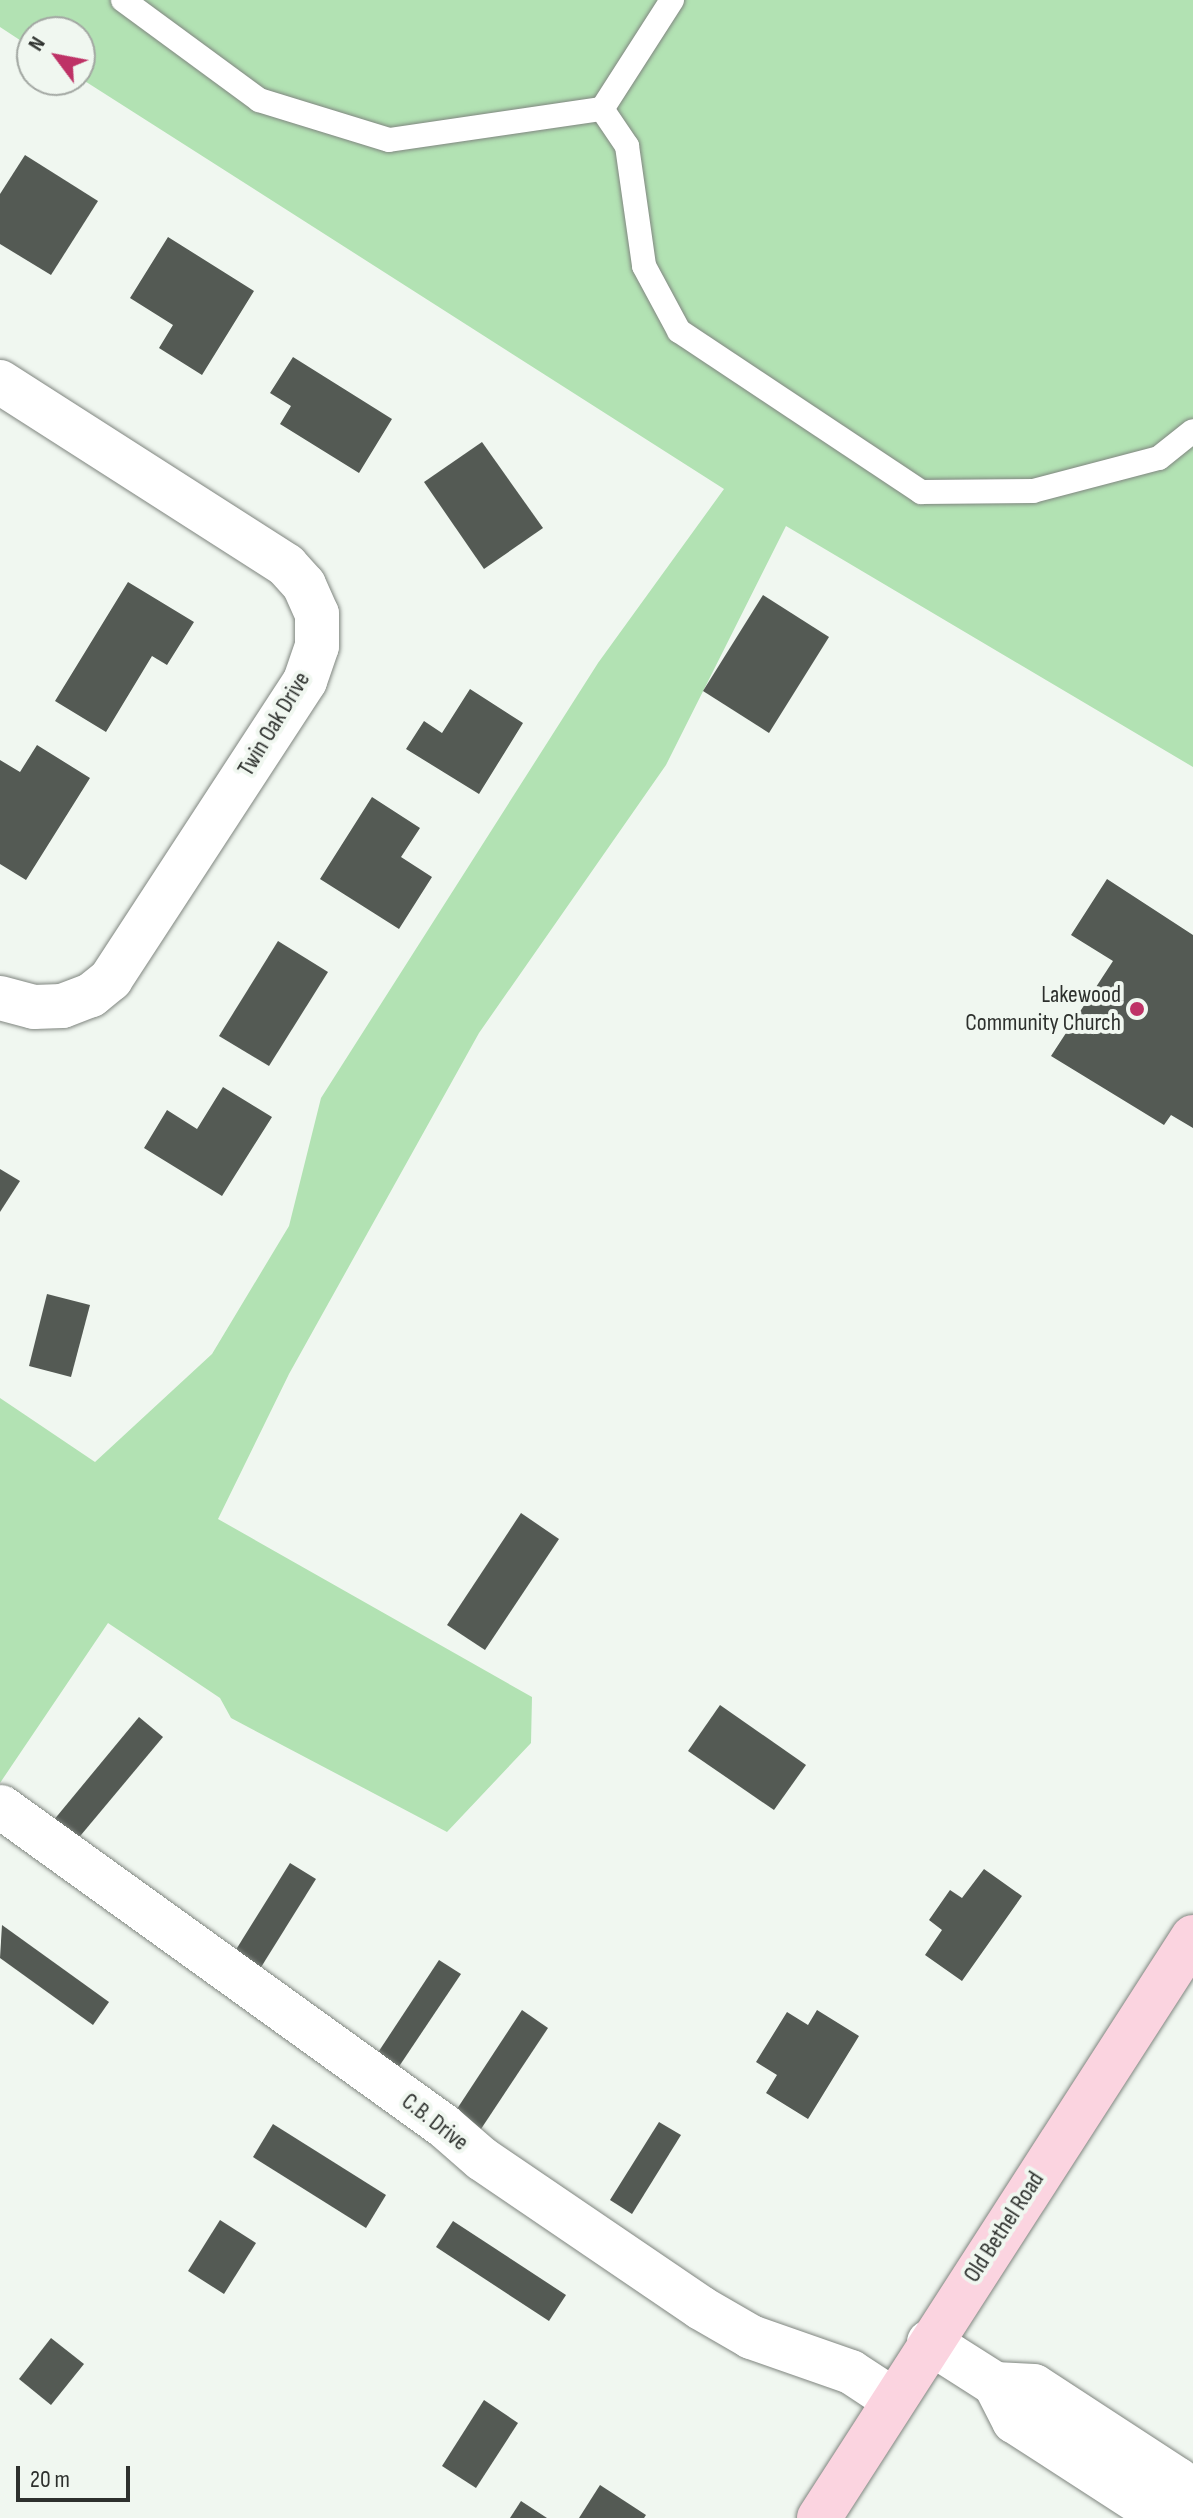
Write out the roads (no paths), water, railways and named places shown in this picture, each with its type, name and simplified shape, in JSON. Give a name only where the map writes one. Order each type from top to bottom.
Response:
[{"type":"street","name":"Twin Oak Drive","points":[[0,382],[286,565],[312,597],[317,630],[305,681],[111,979],[91,995],[62,1006],[34,1007],[0,998]]},
{"type":"street","name":"C.B. Drive","points":[[1,1807],[444,2126],[482,2159],[701,2308],[751,2337],[851,2372],[892,2399]]},
{"type":"street","name":"Old Bethel Road","points":[[819,2518],[892,2399],[1193,1937]]},
{"type":"street","points":[[929,2342],[995,2384],[1034,2386],[1178,2480],[1193,2504]]},
{"type":"street","points":[[995,2384],[1014,2421],[1156,2513],[1193,2516]]},
{"type":"lane","points":[[123,0],[259,100],[389,140],[602,109],[672,0]]},
{"type":"lane","points":[[602,109],[627,146],[644,266],[679,331],[921,492],[1033,491],[1159,458],[1193,431]]},
{"type":"place","name":"Lakewood Community Church","points":[[1137,1009]]}]
